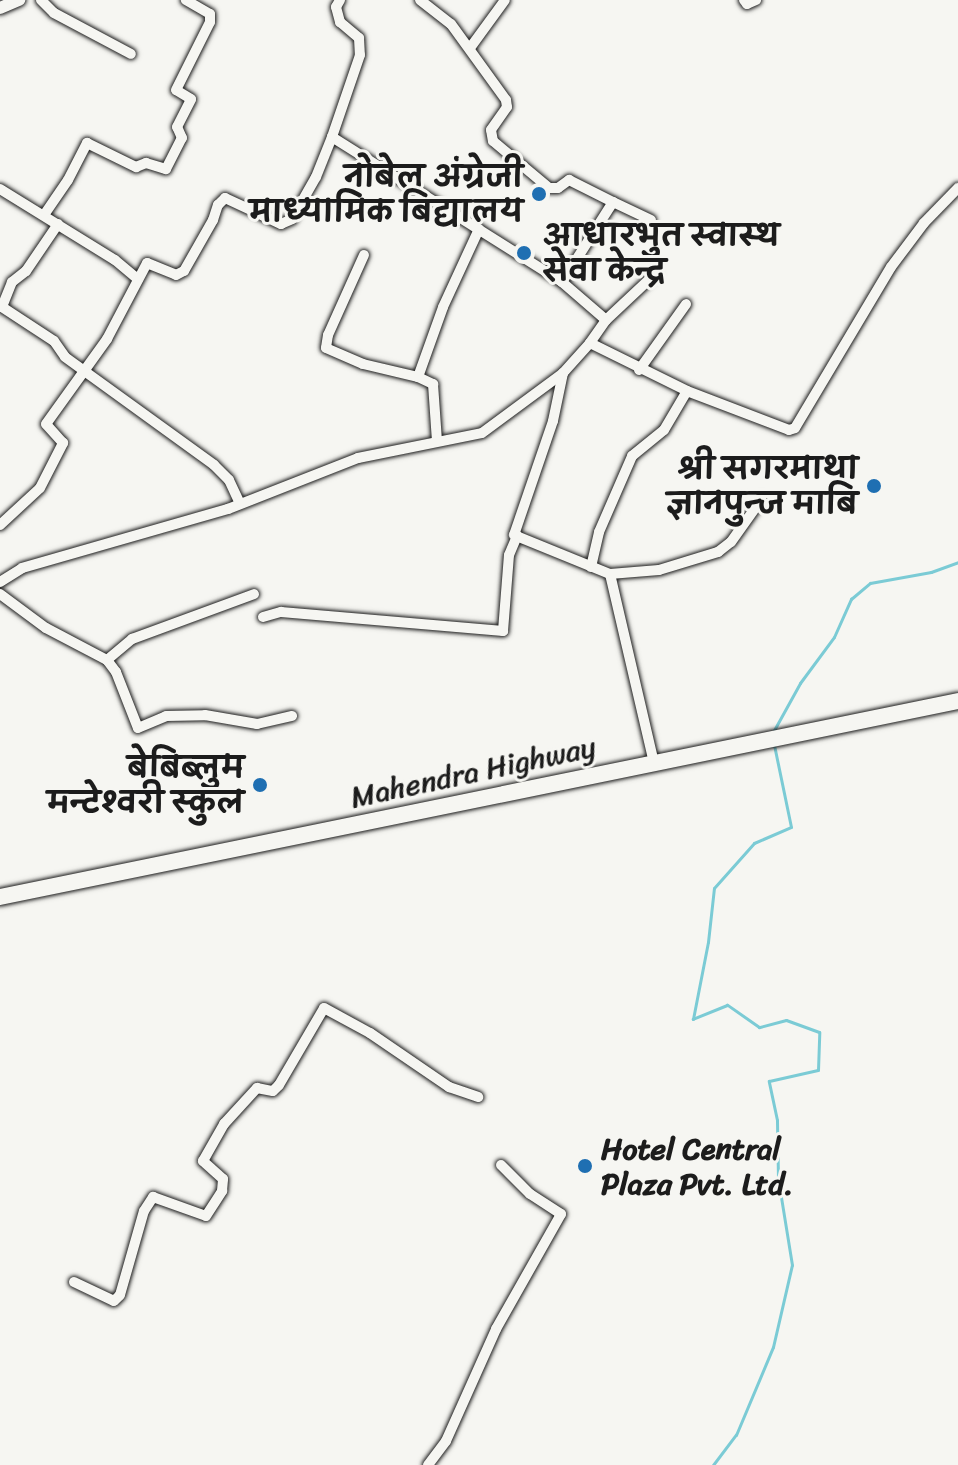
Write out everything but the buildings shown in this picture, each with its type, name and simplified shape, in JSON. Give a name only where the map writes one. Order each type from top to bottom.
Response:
[{"type":"highway","name":"Mahendra Highway","points":[[0,897],[958,701]]},
{"type":"street","points":[[0,8],[19,0]]},
{"type":"street","points":[[41,0],[54,13],[131,54]]},
{"type":"street","points":[[44,215],[68,180],[87,143],[136,167],[146,163],[166,169],[182,138],[177,127],[191,99],[176,90],[210,22],[210,14],[186,0]]},
{"type":"street","points":[[0,525],[40,488],[63,443],[46,424],[107,339],[147,263],[176,275],[184,271],[213,220],[218,205],[225,198],[281,224],[292,219],[316,177],[360,55],[359,38],[340,22],[336,7],[340,0]]},
{"type":"street","points":[[420,0],[451,24],[506,100],[507,107],[491,130],[493,141],[549,188],[558,188],[569,180],[651,220]]},
{"type":"street","points":[[470,48],[505,0]]},
{"type":"street","points":[[744,0],[747,4],[756,0]]},
{"type":"street","points":[[332,137],[562,282],[606,320]]},
{"type":"street","points":[[590,343],[639,370],[687,391],[793,431],[891,267],[924,223],[958,188]]},
{"type":"street","points":[[0,189],[115,260],[138,279]]},
{"type":"street","points":[[562,282],[613,202]]},
{"type":"street","points":[[58,224],[26,271],[12,282],[2,307],[54,341],[65,357],[214,465],[229,480],[240,504]]},
{"type":"street","points":[[418,377],[443,307],[479,229]]},
{"type":"street","points":[[364,255],[328,335],[326,348],[363,364],[418,377],[436,388],[437,441]]},
{"type":"street","points":[[0,582],[22,568],[240,504],[358,458],[482,433],[563,373],[606,320],[655,274]]},
{"type":"street","points":[[639,370],[686,304]]},
{"type":"street","points":[[563,373],[553,421],[514,535],[610,574],[659,570],[718,552],[731,542],[761,500]]},
{"type":"street","points":[[591,567],[599,532],[632,456],[664,430],[687,391]]},
{"type":"street","points":[[263,617],[281,612],[503,631],[509,555],[517,536]]},
{"type":"street","points":[[610,574],[654,763]]},
{"type":"street","points":[[0,594],[46,628],[107,660],[116,672],[138,728],[166,716],[205,715],[257,724],[292,716]]},
{"type":"street","points":[[107,660],[132,639],[254,594]]},
{"type":"street","points":[[74,1282],[114,1301],[120,1295],[144,1211],[153,1197],[206,1216],[222,1191],[223,1179],[203,1161],[224,1124],[257,1088],[273,1091],[279,1085],[324,1008],[370,1033],[449,1087],[478,1097]]},
{"type":"street","points":[[428,1465],[446,1441],[496,1329],[561,1214],[530,1194],[501,1165]]},
{"type":"waterway","points":[[773,732],[800,683],[834,637],[851,599],[870,583],[931,572],[958,562]]},
{"type":"waterway","points":[[713,1465],[736,1435],[773,1347],[792,1265],[778,1179],[777,1120],[769,1081],[818,1070],[819,1032],[786,1020],[759,1027],[727,1005],[693,1019],[708,942],[714,888],[754,843],[791,827],[774,745]]},
{"type":"place","name":"नोबेल अंग्रेजी माध्यामिक बिद्यालय","points":[[539,194]]},
{"type":"place","name":"आधारभुत स्वास्थ सेवा केन्द्र","points":[[524,253]]},
{"type":"place","name":"श्री सगरमाथा ज्ञानपुन्ज माबि","points":[[874,486]]},
{"type":"place","name":"बेबिब्लुम मन्टेश्वरी स्कुल","points":[[260,785]]},
{"type":"place","name":"Hotel Central Plaza Pvt. Ltd.","points":[[585,1166]]}]
